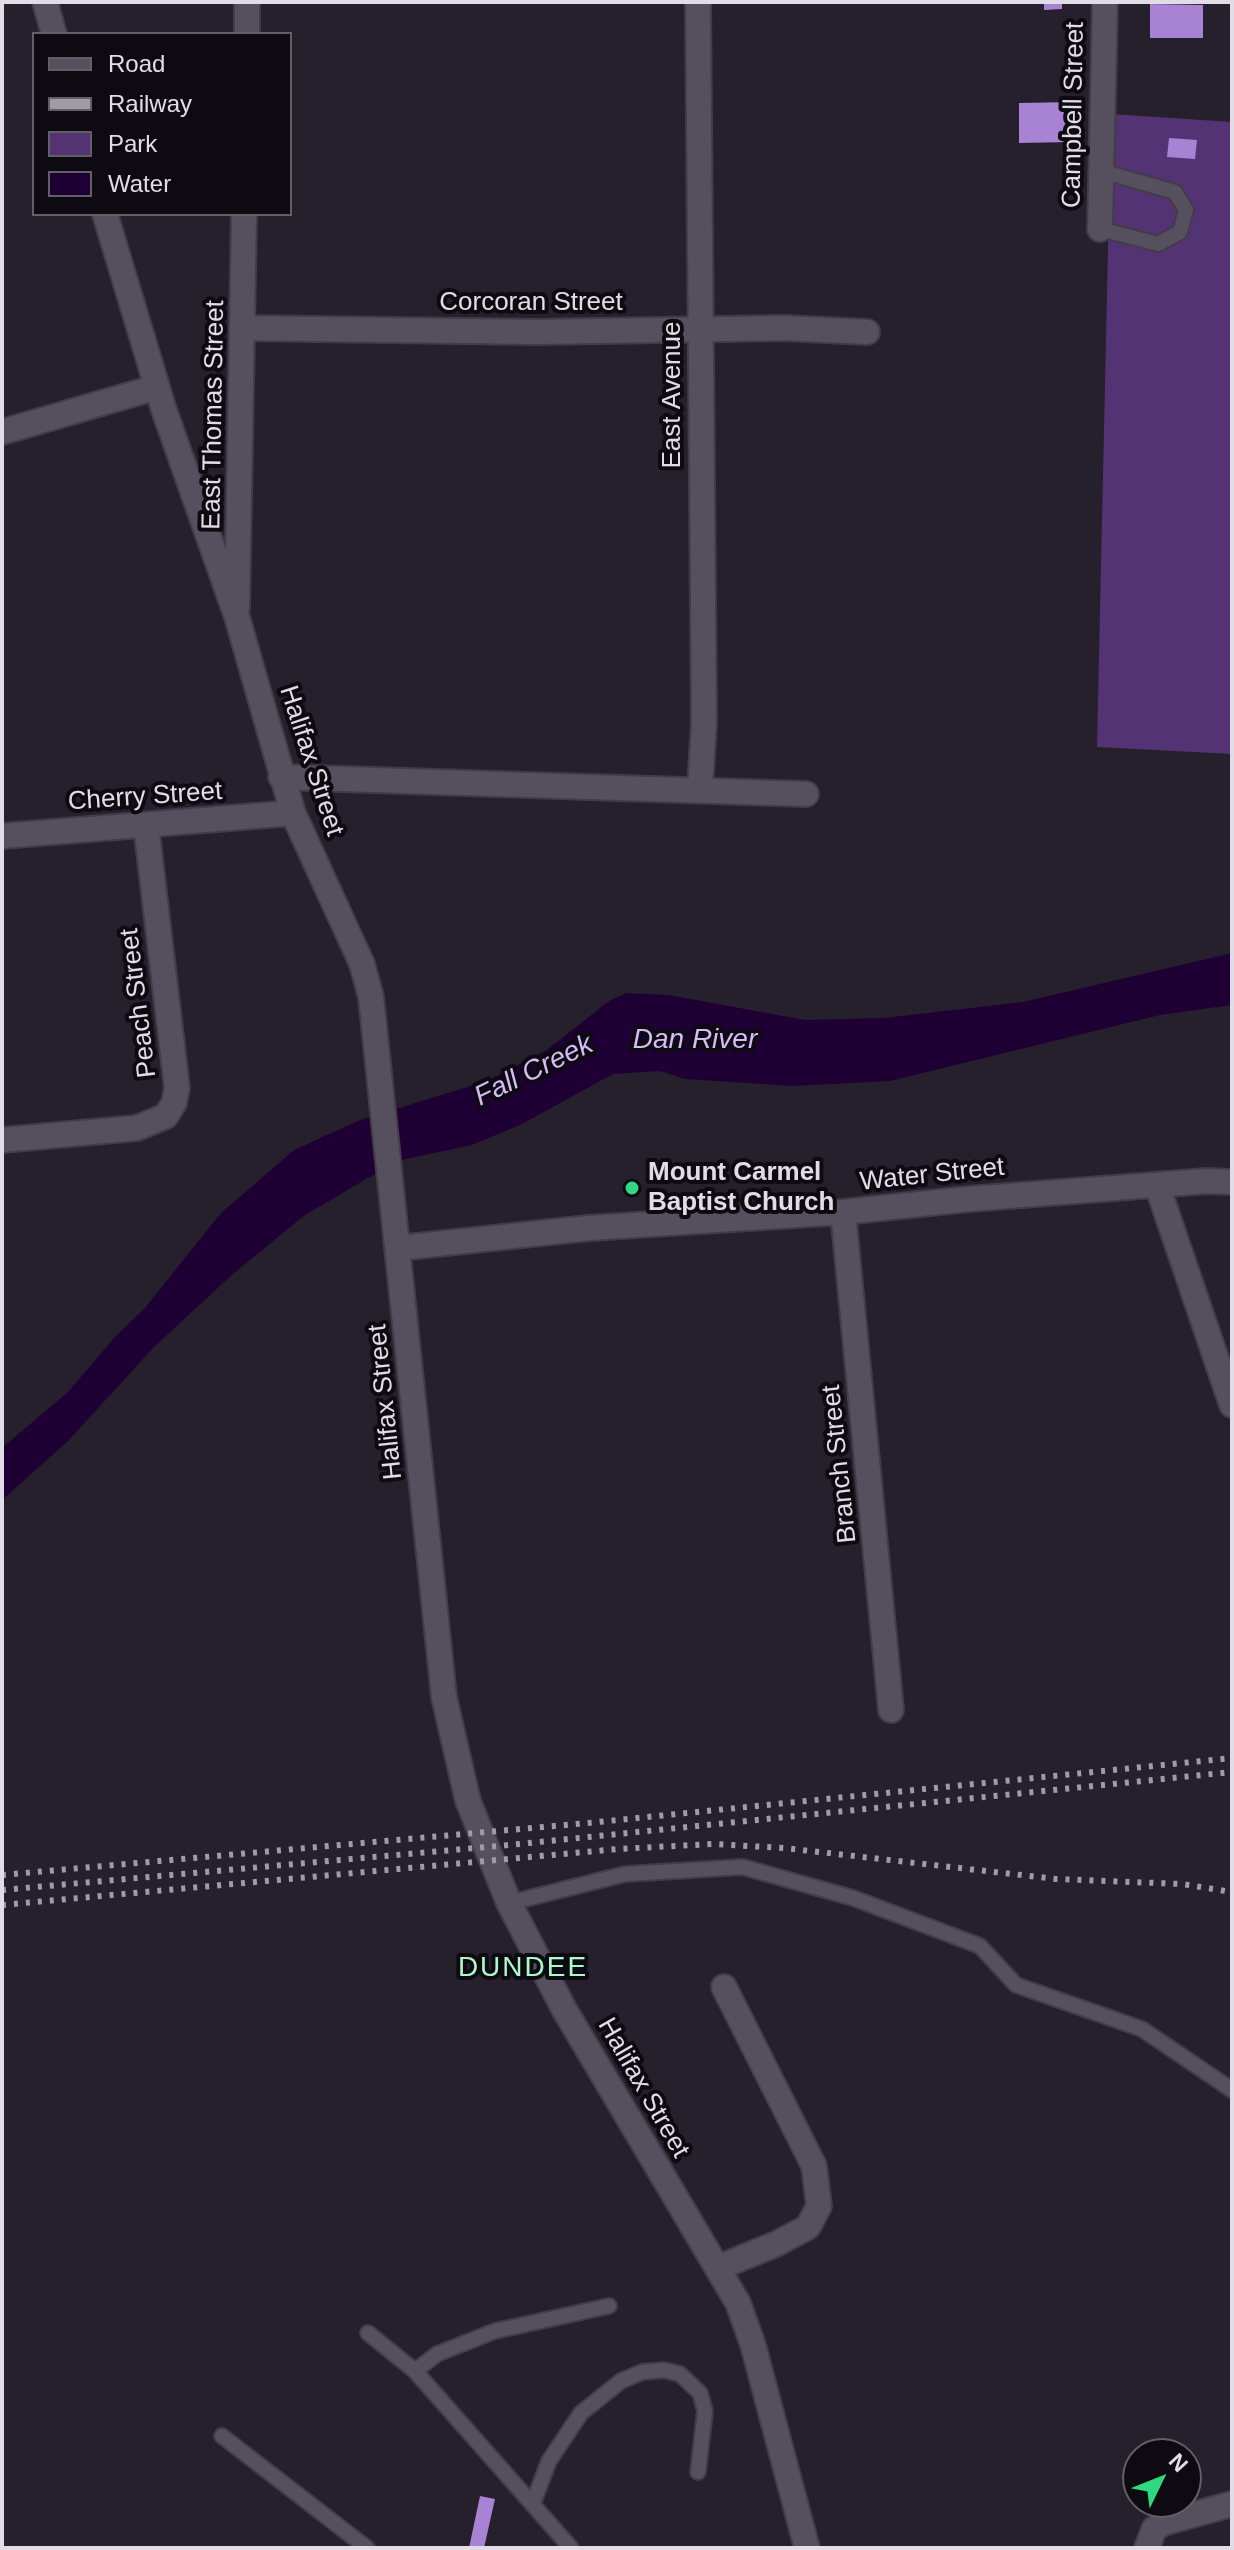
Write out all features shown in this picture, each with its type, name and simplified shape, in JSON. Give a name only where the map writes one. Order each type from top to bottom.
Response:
[{"type":"street","points":[[45,2],[53,32]]},
{"type":"street","points":[[247,2],[247,32]]},
{"type":"street","name":"East Avenue","points":[[698,2],[704,722],[700,788]]},
{"type":"street","name":"Campbell Street","points":[[1100,229],[1105,2]]},
{"type":"street","name":"Halifax Street","points":[[106,216],[157,387],[237,617],[293,813],[362,964],[380,1059],[444,1697],[468,1801],[509,1903],[643,2145],[720,2267],[753,2345],[807,2548]]},
{"type":"street","name":"East Thomas Street","points":[[237,617],[244,216]]},
{"type":"street","name":"Corcoran Street","points":[[242,328],[867,332]]},
{"type":"street","points":[[2,432],[157,387]]},
{"type":"street","points":[[281,777],[700,788],[806,794]]},
{"type":"street","name":"Cherry Street","points":[[2,836],[293,813]]},
{"type":"street","name":"Peach Street","points":[[2,1140],[154,1123],[166,1116],[174,1103],[177,1088],[146,825]]},
{"type":"street","name":"Water Street","points":[[398,1248],[589,1228],[1232,1182]]},
{"type":"street","points":[[1157,1185],[1232,1405]]},
{"type":"street","name":"Branch Street","points":[[843,1212],[891,1710]]},
{"type":"street","points":[[720,2267],[808,2227],[819,2206],[814,2166],[724,1987]]},
{"type":"street","points":[[1147,2548],[1154,2529],[1163,2523],[1232,2504]]},
{"type":"lane","points":[[1100,229],[1158,244],[1180,232],[1186,210],[1175,192],[1101,171]]},
{"type":"lane","points":[[509,1903],[625,1874],[743,1867],[853,1898],[980,1946],[1016,1985],[1142,2029],[1232,2090]]},
{"type":"lane","points":[[415,2371],[437,2354],[495,2331],[609,2306]]},
{"type":"lane","points":[[368,2333],[415,2371],[571,2548]]},
{"type":"lane","points":[[533,2503],[549,2461],[581,2413],[621,2381],[642,2372],[664,2370],[680,2374],[700,2393],[705,2411],[698,2472]]},
{"type":"lane","points":[[222,2436],[367,2548]]},
{"type":"green space","points":[[1111,114],[1232,122],[1232,754],[1097,747]]},
{"type":"water","name":"Dan River","points":[[1232,953],[1232,1005],[1160,1015],[890,1081],[793,1086],[685,1079],[660,1071],[613,1074],[522,1124],[472,1145],[397,1161],[305,1215],[234,1273],[154,1347],[68,1441],[2,1500],[2,1448],[68,1392],[115,1337],[145,1308],[221,1213],[294,1150],[360,1120],[487,1081],[547,1050],[609,1001],[626,993],[669,995],[805,1020],[884,1018],[1023,1002]]},
{"type":"building","points":[[1044,2],[1062,2],[1062,9],[1044,10]]},
{"type":"building","points":[[1150,4],[1203,5],[1203,38],[1150,38]]},
{"type":"building","points":[[1071,102],[1071,142],[1019,143],[1019,103]]},
{"type":"building","points":[[1169,138],[1197,140],[1195,159],[1167,157]]},
{"type":"building","points":[[480,2496],[495,2499],[484,2548],[469,2548]]},
{"type":"railway","points":[[2,1875],[588,1823],[1232,1758]]},
{"type":"railway","points":[[2,1890],[509,1845],[1232,1772]]},
{"type":"railway","points":[[2,1905],[618,1849],[713,1844],[784,1848],[1056,1879],[1182,1884],[1232,1892]]},
{"type":"place","name":"Mount Carmel Baptist Church","points":[[632,1188]]},
{"type":"district","name":"DUNDEE","points":[[523,1968]]},
{"type":"water label","name":"Fall Creek","points":[[534,1071]]}]
